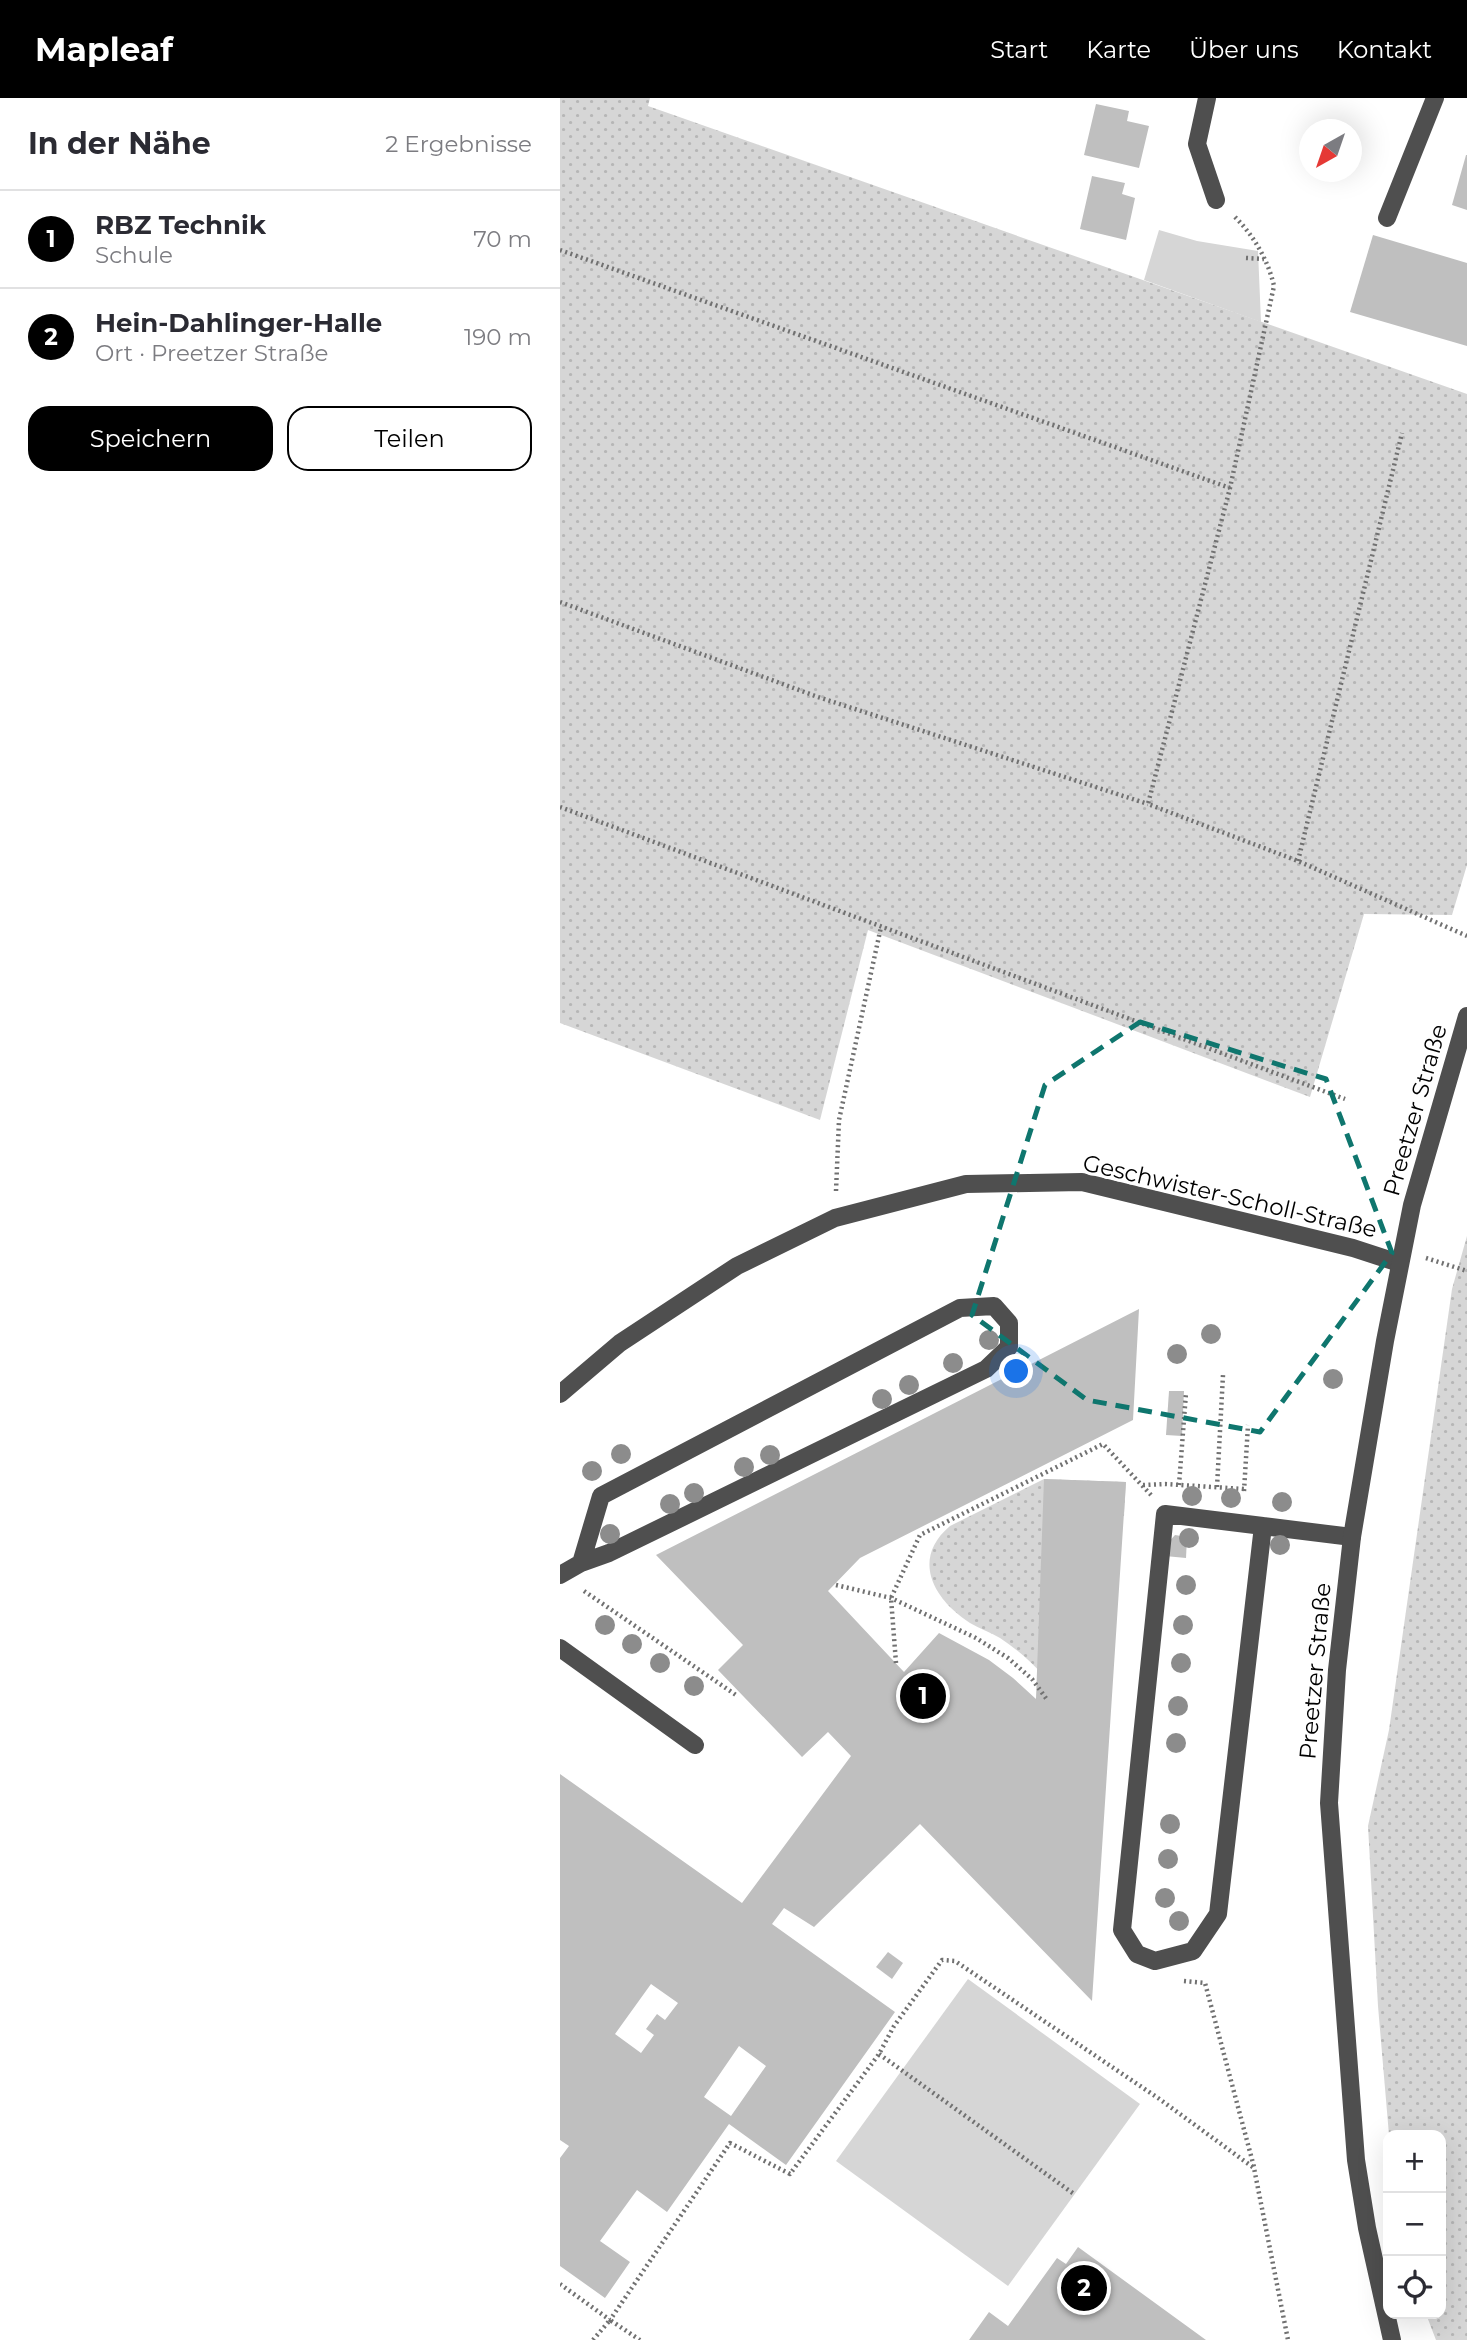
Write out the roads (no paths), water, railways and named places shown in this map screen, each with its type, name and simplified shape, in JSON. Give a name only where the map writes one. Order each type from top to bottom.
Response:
[{"type":"street","points":[[1208,98],[1197,144],[1216,200]]},
{"type":"street","points":[[1387,218],[1435,98]]},
{"type":"street","name":"Preetzer Straße","points":[[1392,2340],[1367,2228],[1356,2160],[1329,1803],[1337,1670],[1352,1537],[1401,1257],[1467,1016]]},
{"type":"street","name":"Geschwister-Scholl-Straße","points":[[560,1394],[620,1343],[737,1266],[835,1218],[966,1184],[1082,1182],[1353,1248],[1401,1257]]},
{"type":"street","points":[[560,1575],[986,1369],[1010,1347],[1009,1323],[994,1306],[960,1308],[601,1496],[580,1563]]},
{"type":"street","points":[[1263,1526],[1217,1914],[1193,1951],[1156,1961],[1137,1954],[1122,1930],[1165,1514],[1242,1523],[1352,1537]]},
{"type":"street","points":[[560,1648],[695,1745]]},
{"type":"place","name":"RBZ Technik","points":[[923,1696]]},
{"type":"place","name":"Hein-Dahlinger-Halle","points":[[1084,2288]]}]
